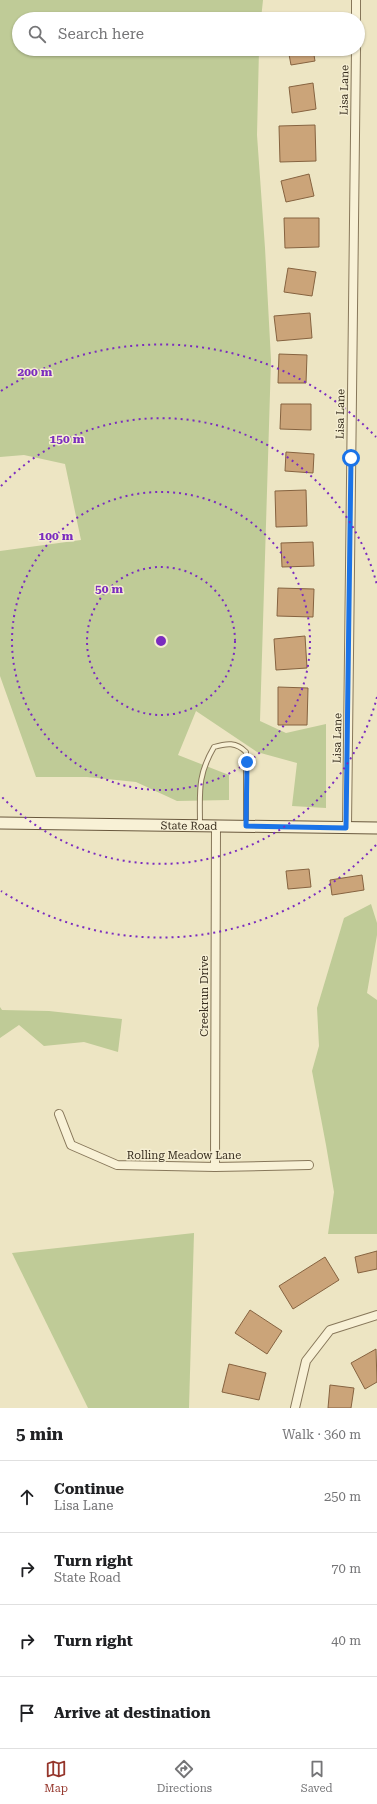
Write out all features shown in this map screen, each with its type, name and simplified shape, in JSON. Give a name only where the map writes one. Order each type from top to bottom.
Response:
[{"type":"main road","name":"State Road","points":[[0,823],[377,828]]},
{"type":"street","points":[[356,0],[356,12]]},
{"type":"street","name":"Lisa Lane","points":[[346,828],[356,56]]},
{"type":"street","name":"Creekrun Drive","points":[[215,1167],[216,826]]},
{"type":"street","name":"Rolling Meadow Lane","points":[[59,1114],[71,1145],[117,1165],[215,1167],[309,1165]]},
{"type":"street","points":[[295,1408],[306,1361],[330,1330],[377,1315]]},
{"type":"lane","points":[[200,825],[200,787],[202,772],[214,747],[224,744],[236,744],[246,752],[246,826]]},
{"type":"green space","points":[[0,0],[263,0],[262,12],[12,12],[12,56],[259,56],[257,135],[271,360],[260,721],[286,733],[326,724],[326,808],[292,806],[297,763],[257,752],[196,711],[178,755],[229,775],[229,800],[177,801],[136,782],[87,777],[36,777],[0,676],[0,551],[81,540],[65,464],[24,455],[0,457]]},
{"type":"green space","points":[[371,904],[377,923],[377,935],[367,993],[377,1000],[377,1234],[328,1234],[334,1192],[312,1071],[319,1046],[317,1008],[344,918]]},
{"type":"green space","points":[[0,1007],[2,1010],[49,1011],[122,1019],[118,1052],[84,1042],[44,1046],[19,1025],[0,1038]]},
{"type":"green space","points":[[194,1233],[189,1408],[88,1408],[12,1253]]},
{"type":"building","points":[[289,56],[314,56],[315,61],[291,65]]},
{"type":"building","points":[[313,83],[316,109],[292,113],[289,87]]},
{"type":"building","points":[[315,125],[316,161],[280,162],[279,126]]},
{"type":"building","points":[[309,174],[314,196],[286,202],[281,181]]},
{"type":"building","points":[[284,218],[319,218],[319,247],[285,248]]},
{"type":"building","points":[[288,268],[316,272],[312,296],[284,292]]},
{"type":"building","points":[[310,313],[312,338],[277,341],[274,316]]},
{"type":"building","points":[[279,354],[307,355],[306,383],[278,383]]},
{"type":"building","points":[[281,404],[311,404],[311,430],[280,429]]},
{"type":"building","points":[[286,452],[314,454],[313,473],[285,471]]},
{"type":"building","points":[[306,490],[307,526],[276,527],[275,491]]},
{"type":"building","points":[[313,542],[314,566],[282,567],[281,543]]},
{"type":"building","points":[[278,588],[314,589],[313,617],[277,616]]},
{"type":"building","points":[[305,636],[307,668],[276,670],[274,639]]},
{"type":"building","points":[[278,687],[308,688],[307,725],[278,725]]},
{"type":"building","points":[[309,869],[311,887],[288,889],[286,871]]},
{"type":"building","points":[[362,875],[364,890],[332,895],[330,880]]},
{"type":"building","points":[[377,1251],[377,1269],[358,1273],[355,1257]]},
{"type":"building","points":[[325,1257],[339,1280],[293,1309],[279,1286]]},
{"type":"building","points":[[250,1310],[282,1331],[267,1354],[235,1333]]},
{"type":"building","points":[[376,1349],[377,1382],[365,1389],[351,1363]]},
{"type":"building","points":[[229,1364],[266,1373],[259,1400],[222,1392]]},
{"type":"building","points":[[330,1385],[354,1388],[351,1408],[328,1408]]},
{"type":"route","points":[[247,762],[246,826],[346,828],[351,458]]}]
